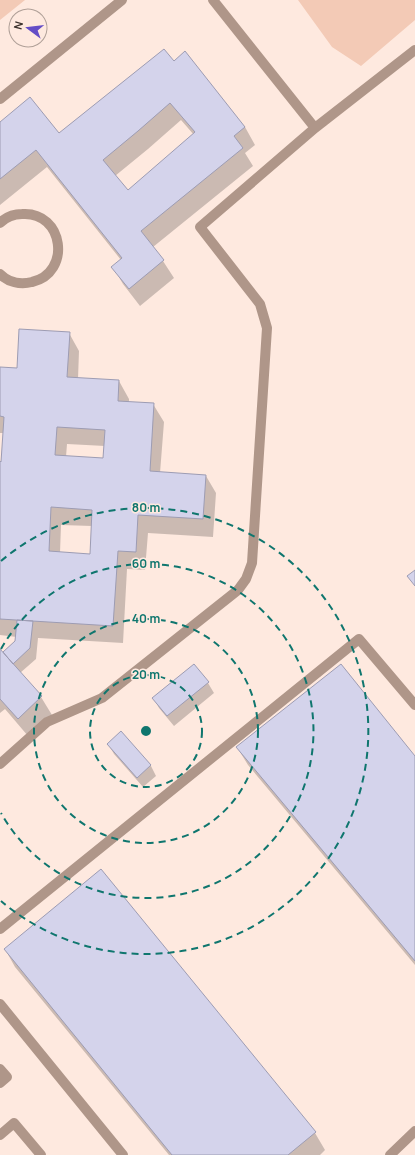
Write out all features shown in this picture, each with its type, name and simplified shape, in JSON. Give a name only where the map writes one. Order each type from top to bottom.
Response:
[{"type":"street","points":[[0,98],[122,0]]},
{"type":"street","points":[[213,0],[315,128]]},
{"type":"street","points":[[0,764],[47,722],[102,698],[238,590],[246,579],[252,563],[267,328],[260,304],[200,227],[315,128],[415,50]]},
{"type":"street","points":[[0,223],[9,216],[17,214],[29,214],[40,218],[47,222],[54,232],[58,244],[58,252],[53,267],[44,276],[34,282],[18,283],[10,281],[0,274]]},
{"type":"street","points":[[0,929],[359,639],[415,705]]},
{"type":"street","points":[[0,1004],[123,1155]]},
{"type":"street","points":[[0,1069],[7,1077],[0,1083]]},
{"type":"street","points":[[0,1135],[14,1123],[40,1155]]},
{"type":"street","points":[[390,1155],[415,1131]]},
{"type":"shaded area","points":[[0,0],[25,0],[15,8],[8,8],[8,14],[0,20]]},
{"type":"shaded area","points":[[298,0],[415,0],[415,20],[361,66],[332,47]]},
{"type":"building","points":[[164,49],[174,61],[185,51],[245,127],[234,136],[243,148],[141,231],[164,260],[129,289],[111,267],[122,258],[36,150],[0,179],[0,122],[30,97],[59,133]],"holes":[[[170,103],[195,132],[128,190],[103,160]]]},
{"type":"building","points":[[19,329],[70,332],[67,377],[119,380],[118,401],[154,403],[150,471],[206,475],[203,519],[138,515],[136,552],[118,551],[113,626],[0,619],[0,461],[1,462],[4,417],[0,416],[0,367],[17,368]],"holes":[[[57,427],[105,430],[103,458],[55,455]],[[51,507],[92,510],[90,554],[49,551]]]},
{"type":"building","points":[[415,570],[415,586],[407,576]]},
{"type":"building","points":[[17,620],[33,621],[30,648],[13,664],[3,652],[15,641]]},
{"type":"building","points":[[0,649],[42,696],[18,719],[0,699]]},
{"type":"building","points":[[194,664],[209,682],[167,716],[152,698]]},
{"type":"building","points":[[341,664],[415,756],[415,961],[236,747]]},
{"type":"building","points":[[121,731],[151,765],[137,778],[107,744]]},
{"type":"building","points":[[101,869],[316,1132],[288,1155],[172,1155],[4,949]]}]
